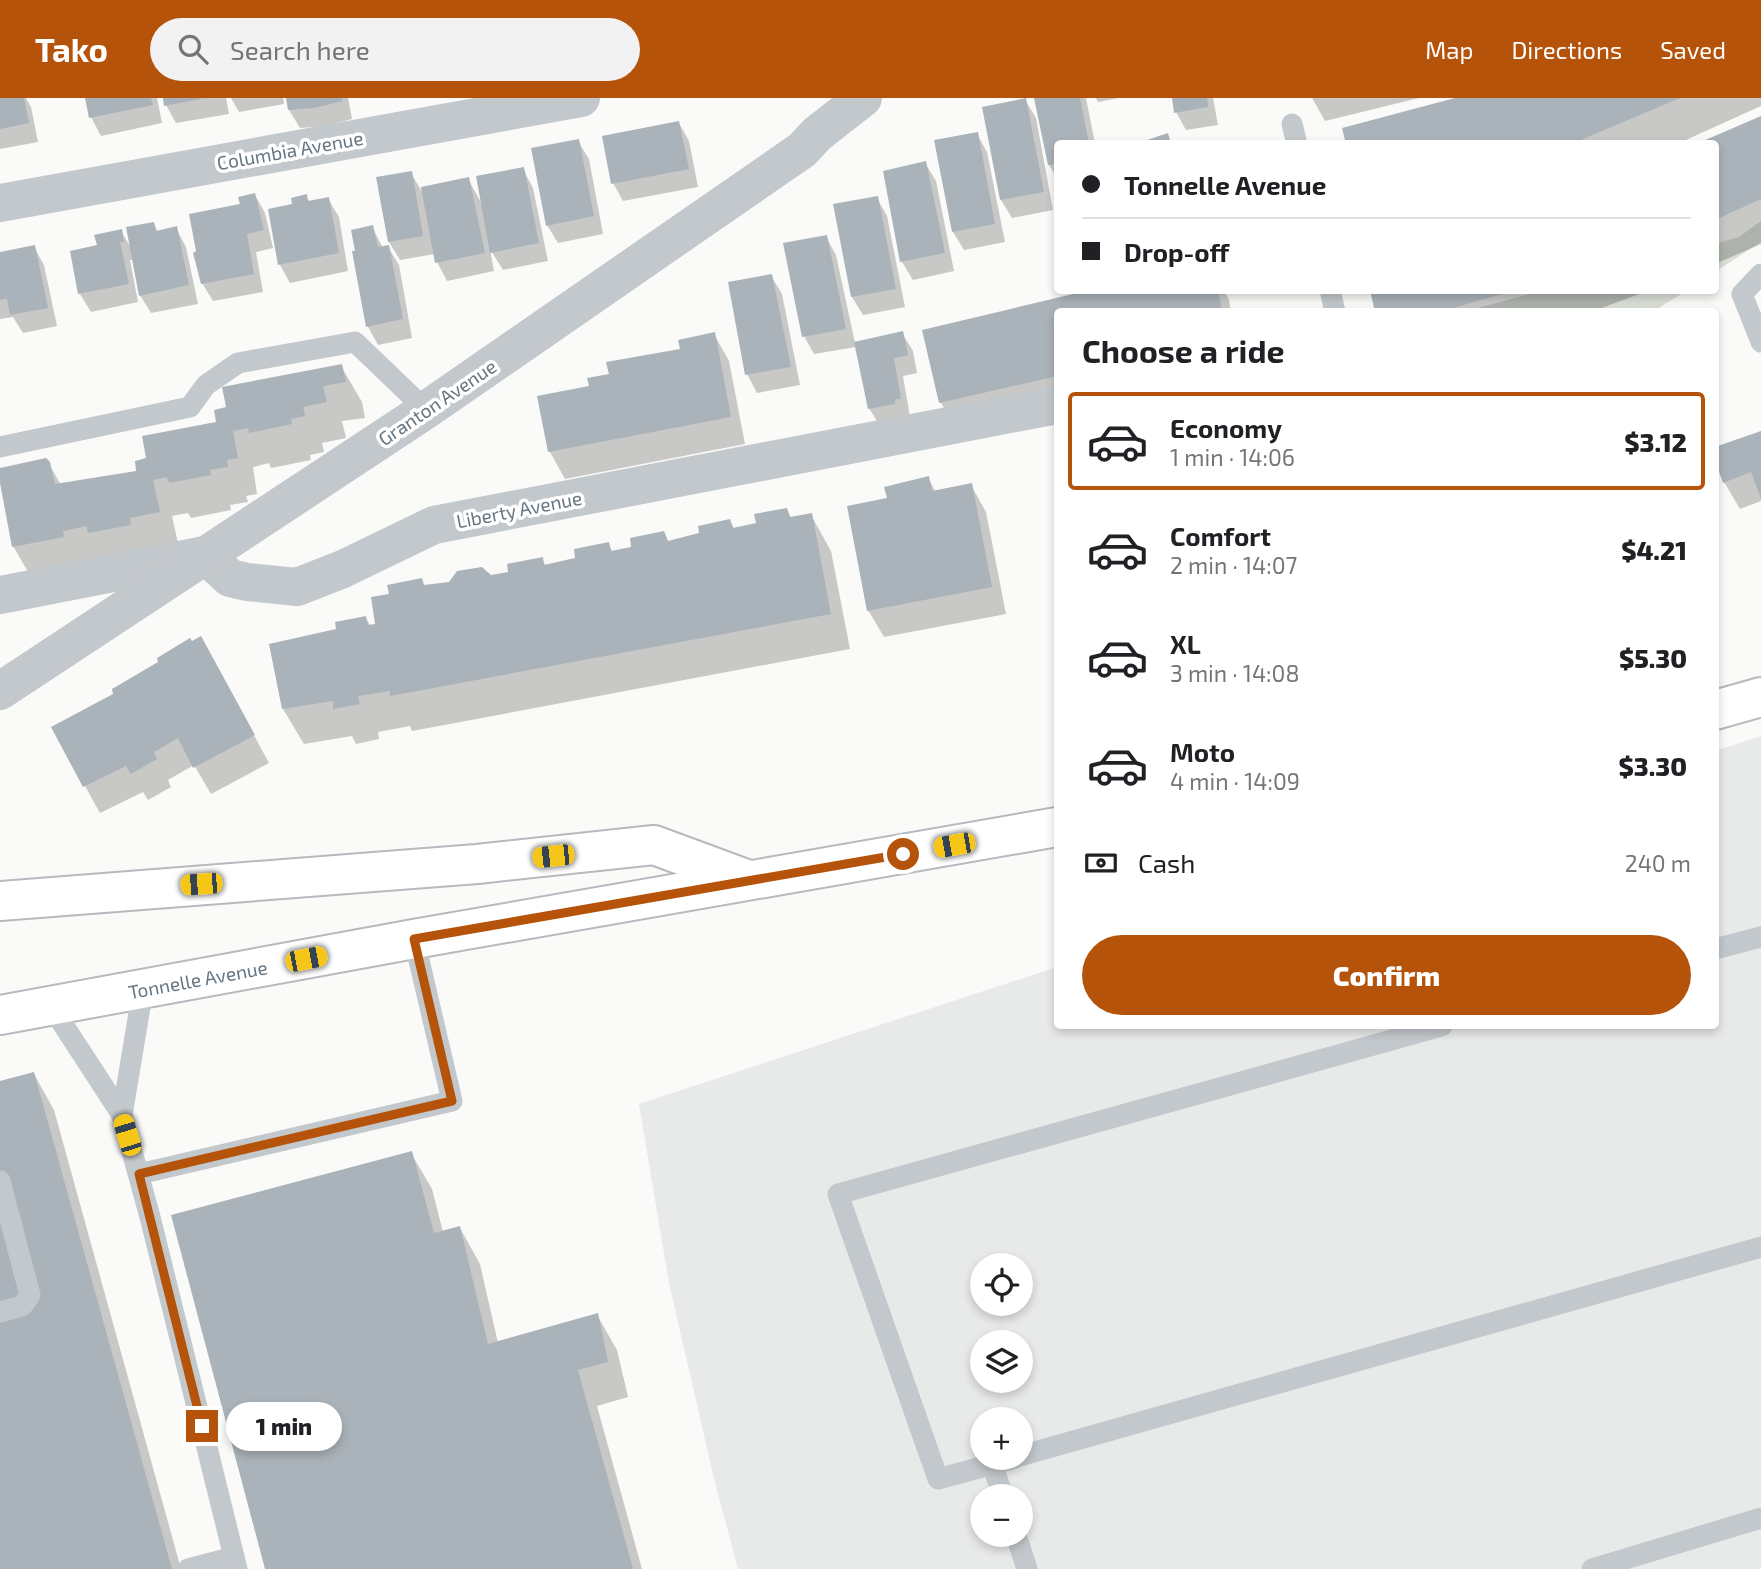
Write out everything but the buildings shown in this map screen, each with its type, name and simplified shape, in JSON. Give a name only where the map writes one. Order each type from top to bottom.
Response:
[{"type":"main road","points":[[1719,709],[1761,697]]},
{"type":"main road","name":"Tonnelle Avenue","points":[[0,1015],[414,939],[1054,828]]},
{"type":"main road","points":[[0,901],[477,864],[654,845],[748,880]]},
{"type":"street","name":"Columbia Avenue","points":[[0,203],[581,98]]},
{"type":"street","name":"Granton Avenue","points":[[0,691],[426,410],[802,150],[817,134],[863,98]]},
{"type":"street","name":"Liberty Avenue","points":[[205,555],[230,578],[297,587],[343,569],[434,526],[1054,406]]},
{"type":"street","points":[[0,594],[205,555]]},
{"type":"lane","points":[[1761,274],[1742,294],[1761,342]]},
{"type":"lane","points":[[0,447],[190,407],[206,386],[237,363],[355,342],[426,410]]},
{"type":"lane","points":[[1719,948],[1761,936]]},
{"type":"lane","points":[[139,1174],[452,1101],[414,939]]},
{"type":"lane","points":[[121,1115],[143,989]]},
{"type":"lane","points":[[51,1006],[121,1115],[139,1174],[235,1563],[188,1569]]},
{"type":"lane","points":[[970,1470],[937,1479],[838,1194],[1431,1029]]},
{"type":"lane","points":[[0,1181],[30,1295],[22,1306],[0,1312]]},
{"type":"lane","points":[[1033,1452],[1761,1247]]},
{"type":"lane","points":[[1592,1569],[1761,1518]]},
{"type":"lane","points":[[1020,1547],[1027,1569]]},
{"type":"shaded area","points":[[1761,221],[1761,242],[1719,269],[1719,243],[1739,237]]},
{"type":"shaded area","points":[[1529,294],[1681,294],[1659,308],[1478,308]]},
{"type":"shaded area","points":[[1761,736],[1761,1569],[738,1569],[714,1479],[669,1283],[639,1104],[1054,968],[1054,1029],[1719,1029],[1719,750]]},
{"type":"route","points":[[202,1426],[139,1174],[452,1101],[414,939],[903,854]]}]
